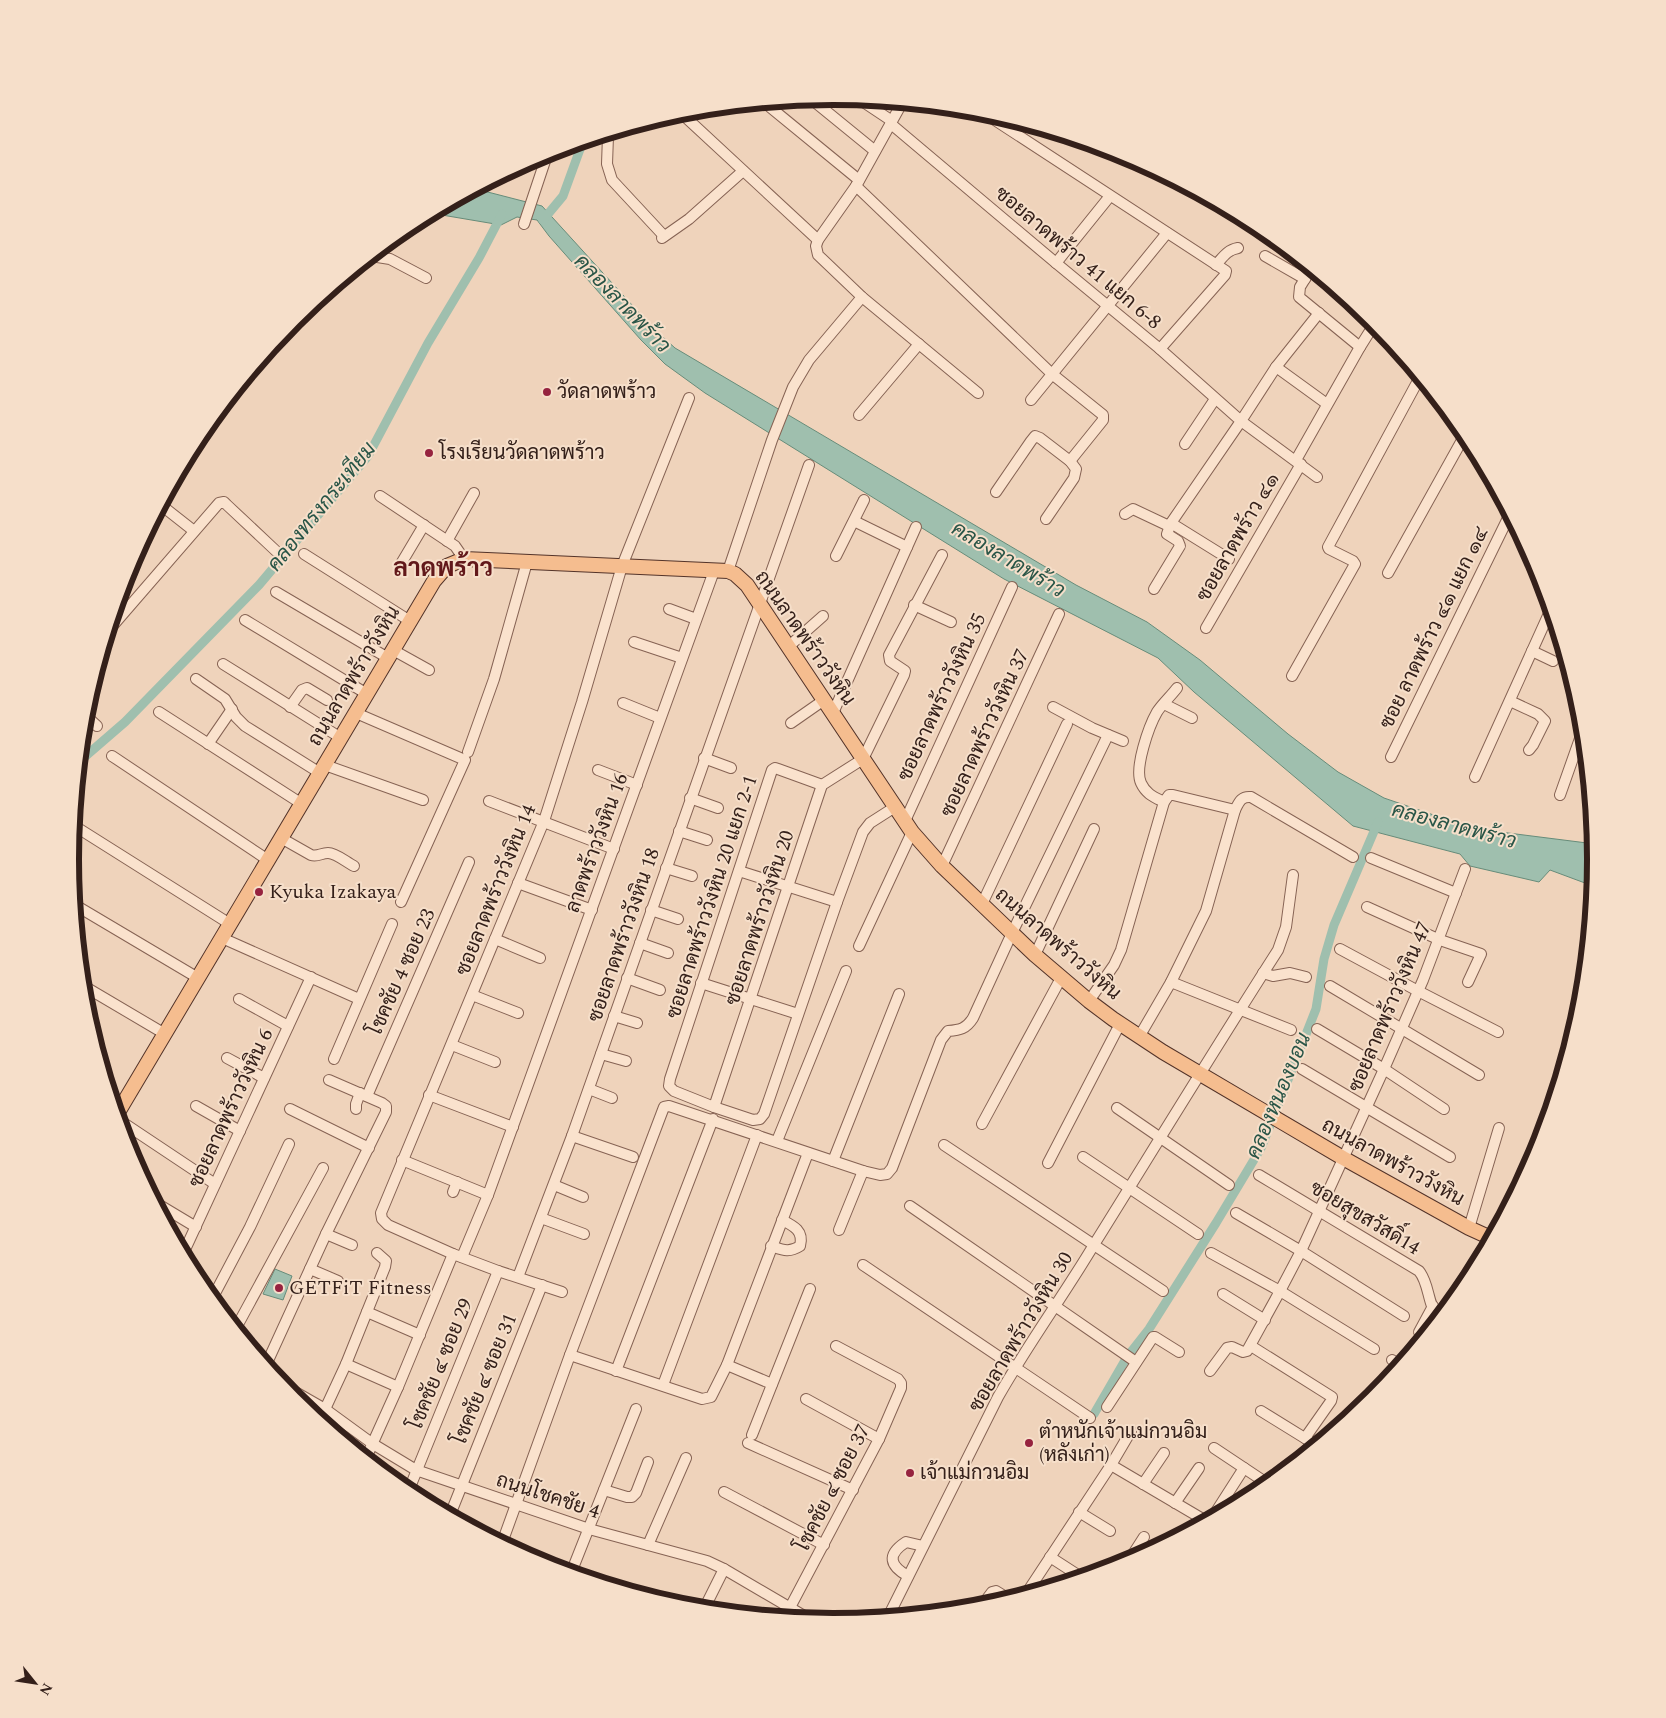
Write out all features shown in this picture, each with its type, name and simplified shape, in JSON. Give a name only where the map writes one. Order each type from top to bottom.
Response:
[{"type":"main road","name":"ถนนลาดพร้าววังหิน","points":[[121,1107],[390,654],[434,581],[447,566],[464,558],[728,571],[742,579],[760,604],[908,826],[942,866],[1061,978],[1120,1024],[1200,1074],[1343,1158],[1486,1236]]},
{"type":"street","points":[[819,105],[876,151]]},
{"type":"street","name":"ซอยลาดพร้าว 41 แยก 6-8","points":[[869,106],[1160,349],[1241,421],[1299,462]]},
{"type":"street","points":[[770,107],[857,183],[1052,374],[1104,417],[1070,461]]},
{"type":"street","points":[[899,108],[857,183],[818,240],[816,246],[818,255],[862,297],[978,393]]},
{"type":"street","points":[[687,119],[818,240]]},
{"type":"street","points":[[1000,124],[1226,271],[1225,275],[1160,349]]},
{"type":"street","points":[[608,140],[606,164],[612,180],[663,237],[689,219],[743,171]]},
{"type":"street","points":[[524,224],[544,162]]},
{"type":"street","points":[[1056,263],[1110,196]]},
{"type":"street","points":[[1030,400],[1167,233]]},
{"type":"street","points":[[1216,265],[1226,253],[1238,248]]},
{"type":"street","points":[[1265,256],[1306,279]]},
{"type":"street","points":[[379,257],[390,259],[426,278]]},
{"type":"street","points":[[1308,274],[1298,291],[1299,296],[1360,347]]},
{"type":"street","points":[[728,571],[772,440],[793,387],[809,360],[862,297]]},
{"type":"street","points":[[1154,589],[1180,546],[1178,541],[1167,534],[1170,524],[1241,421],[1276,366],[1319,313]]},
{"type":"street","points":[[1299,462],[1327,404],[1370,331]]},
{"type":"street","points":[[859,415],[919,344]]},
{"type":"street","points":[[1276,366],[1327,404]]},
{"type":"street","points":[[1292,676],[1355,564],[1354,561],[1329,550],[1328,547],[1417,383]]},
{"type":"street","name":"ซอยลาดพร้าววังหิน 14","points":[[458,1255],[388,1225],[382,1219],[381,1213],[544,821],[582,702],[622,566],[690,398]]},
{"type":"street","points":[[1185,444],[1215,398]]},
{"type":"street","points":[[996,492],[1035,436],[1070,461],[1076,469],[1076,473],[1046,519]]},
{"type":"street","points":[[1388,573],[1461,442]]},
{"type":"street","name":"ซอยลาดพร้าว ๔๑","points":[[1206,628],[1299,462],[1317,477]]},
{"type":"street","name":"ซอยลาดพร้าววังหิน 18","points":[[518,1277],[589,1090],[704,758],[809,465]]},
{"type":"street","points":[[447,541],[474,493]]},
{"type":"street","points":[[380,496],[455,546],[464,558]]},
{"type":"street","points":[[836,556],[864,500]]},
{"type":"street","points":[[121,610],[219,503],[224,502],[276,551]]},
{"type":"street","points":[[166,509],[194,531]]},
{"type":"street","points":[[1125,514],[1132,509],[1170,524],[1229,559]]},
{"type":"street","points":[[854,521],[907,546]]},
{"type":"street","name":"ซอย ลาดพร้าว ๔๑ แยก ๑๔","points":[[1391,758],[1507,521]]},
{"type":"street","points":[[402,562],[424,525]]},
{"type":"street","points":[[833,713],[916,527]]},
{"type":"street","points":[[304,554],[410,621]]},
{"type":"street","points":[[822,785],[864,759],[904,676],[904,669],[890,661],[889,655],[942,554]]},
{"type":"street","points":[[401,902],[466,756],[494,679],[527,562]]},
{"type":"street","name":"ลาดพร้าววังหิน 16","points":[[369,1453],[420,1335],[488,1194],[714,571]]},
{"type":"street","name":"ซอยลาดพร้าววังหิน 35","points":[[860,946],[908,826],[1012,587]]},
{"type":"street","points":[[276,592],[390,654],[429,670]]},
{"type":"street","points":[[914,605],[951,622]]},
{"type":"street","points":[[669,609],[696,619]]},
{"type":"street","name":"ซอยลาดพร้าววังหิน 37","points":[[942,866],[1059,614]]},
{"type":"street","points":[[788,647],[823,616]]},
{"type":"street","points":[[1475,777],[1547,617]]},
{"type":"street","points":[[245,620],[367,694]]},
{"type":"street","points":[[634,642],[682,658]]},
{"type":"street","points":[[1532,651],[1553,661]]},
{"type":"street","points":[[223,664],[341,738]]},
{"type":"street","points":[[196,679],[224,699],[239,721],[322,769],[423,800]]},
{"type":"street","points":[[290,707],[302,690],[306,688],[327,700]]},
{"type":"street","points":[[1164,802],[1148,793],[1138,776],[1143,748],[1157,713],[1177,688]]},
{"type":"street","points":[[791,723],[824,700]]},
{"type":"street","points":[[1510,701],[1538,714],[1545,720],[1537,738],[1528,750]]},
{"type":"street","points":[[623,703],[660,718]]},
{"type":"street","points":[[1164,704],[1192,718]]},
{"type":"street","points":[[1053,708],[1123,742]]},
{"type":"street","points":[[208,744],[232,709]]},
{"type":"street","points":[[159,712],[302,804]]},
{"type":"street","points":[[356,713],[466,756]]},
{"type":"street","points":[[92,721],[97,726]]},
{"type":"street","points":[[982,904],[1067,724]]},
{"type":"street","points":[[504,1537],[570,1355],[664,1108],[668,1106],[713,1119],[863,1171],[880,1175],[887,1174],[892,1168],[941,1040],[948,1031],[957,1031],[969,1025],[1108,735]]},
{"type":"street","points":[[1560,795],[1578,744]]},
{"type":"street","points":[[112,756],[268,860]]},
{"type":"street","points":[[704,758],[731,768]]},
{"type":"street","name":"ซอยลาดพร้าววังหิน 20 แยก 2-1","points":[[714,1107],[674,1091],[669,1086],[670,1079],[773,768],[822,785]]},
{"type":"street","points":[[598,770],[637,785]]},
{"type":"street","name":"ซอยลาดพร้าววังหิน 20","points":[[714,1107],[822,785]]},
{"type":"street","points":[[1089,1001],[1114,965],[1121,950],[1164,802],[1169,796],[1173,795],[1235,810]]},
{"type":"street","points":[[1140,1037],[1171,982],[1206,911],[1235,810],[1240,799],[1251,797],[1353,858]]},
{"type":"street","points":[[690,798],[718,808]]},
{"type":"street","points":[[489,800],[614,849]]},
{"type":"street","points":[[714,1107],[754,1120],[760,1119],[764,1114],[837,902],[864,832],[870,823],[895,807]]},
{"type":"street","points":[[80,829],[230,924]]},
{"type":"street","points":[[1035,954],[1094,829]]},
{"type":"street","points":[[679,831],[707,840]]},
{"type":"street","points":[[282,838],[311,855],[333,854],[354,866]]},
{"type":"street","points":[[1371,858],[1456,893]]},
{"type":"street","name":"โชคชัย 4 ซอย 23","points":[[356,1109],[356,1104],[364,1095],[469,862]]},
{"type":"street","points":[[666,868],[692,876]]},
{"type":"street","name":"ซอยลาดพร้าววังหิน 47","points":[[1251,1346],[1301,1251],[1384,1069],[1440,940],[1465,869]]},
{"type":"street","points":[[739,872],[837,902]]},
{"type":"street","name":"ซอยลาดพร้าววังหิน 30","points":[[891,1611],[1014,1368],[1095,1245],[1160,1136],[1278,950],[1286,928],[1293,875]]},
{"type":"street","points":[[518,883],[592,910]]},
{"type":"street","points":[[1367,907],[1440,940],[1481,954],[1468,982]]},
{"type":"street","points":[[80,909],[198,978]]},
{"type":"street","points":[[651,910],[678,919]]},
{"type":"street","points":[[334,1059],[392,924]]},
{"type":"street","points":[[222,938],[359,999]]},
{"type":"street","points":[[495,939],[540,958]]},
{"type":"street","points":[[640,944],[668,953]]},
{"type":"street","points":[[1340,949],[1498,1032]]},
{"type":"street","points":[[777,1141],[846,971]]},
{"type":"street","points":[[1263,973],[1273,976],[1290,973],[1306,978]]},
{"type":"street","name":"ซอยลาดพร้าววังหิน 6","points":[[187,1247],[311,977]]},
{"type":"street","points":[[628,978],[660,990]]},
{"type":"street","points":[[982,1124],[1061,978]]},
{"type":"street","points":[[1171,982],[1291,1030]]},
{"type":"street","points":[[701,983],[798,1014]]},
{"type":"street","points":[[1330,986],[1479,1075]]},
{"type":"street","points":[[90,990],[165,1034]]},
{"type":"street","points":[[833,1161],[899,994]]},
{"type":"street","points":[[472,995],[518,1013]]},
{"type":"street","points":[[239,999],[288,1026]]},
{"type":"street","points":[[614,1016],[637,1023]]},
{"type":"street","points":[[1048,1163],[1120,1024]]},
{"type":"street","points":[[1318,1029],[1384,1069],[1444,1109]]},
{"type":"street","points":[[452,1045],[496,1062]]},
{"type":"street","points":[[601,1054],[626,1061]]},
{"type":"street","points":[[227,1058],[264,1078]]},
{"type":"street","points":[[1302,1069],[1450,1157]]},
{"type":"street","points":[[268,1359],[326,1234],[386,1112],[386,1106],[382,1102],[329,1080]]},
{"type":"street","points":[[589,1090],[612,1098]]},
{"type":"street","points":[[429,1095],[512,1127]]},
{"type":"street","points":[[196,1106],[240,1131]]},
{"type":"street","points":[[1117,1108],[1229,1185]]},
{"type":"street","points":[[290,1109],[369,1148]]},
{"type":"street","points":[[616,1371],[713,1119]]},
{"type":"street","points":[[128,1126],[215,1184]]},
{"type":"street","points":[[1469,1228],[1499,1128]]},
{"type":"street","points":[[663,1386],[757,1135]]},
{"type":"street","points":[[572,1136],[633,1156]]},
{"type":"street","points":[[216,1292],[250,1227],[289,1144]]},
{"type":"street","points":[[944,1145],[1163,1291]]},
{"type":"street","points":[[570,1355],[702,1399],[711,1397],[718,1386],[808,1152]]},
{"type":"street","points":[[1083,1157],[1198,1234]]},
{"type":"street","points":[[402,1160],[455,1187],[488,1194]]},
{"type":"street","points":[[239,1323],[323,1168]]},
{"type":"street","points":[[839,1230],[863,1171]]},
{"type":"street","name":"ซอยสุขสวัสดิ์14","points":[[1260,1175],[1419,1271],[1423,1276],[1436,1311]]},
{"type":"street","points":[[554,1185],[583,1197]]},
{"type":"street","points":[[910,1206],[1130,1358]]},
{"type":"street","points":[[165,1209],[196,1227]]},
{"type":"street","points":[[1236,1213],[1301,1251],[1404,1316]]},
{"type":"street","points":[[541,1218],[584,1234]]},
{"type":"street","points":[[772,1246],[787,1252],[800,1246],[802,1239],[800,1232],[795,1226],[782,1220]]},
{"type":"street","points":[[326,1234],[352,1246]]},
{"type":"street","points":[[323,1414],[346,1364],[385,1267],[386,1261],[377,1253]]},
{"type":"street","points":[[1211,1253],[1374,1349]]},
{"type":"street","points":[[458,1255],[498,1271],[562,1292]]},
{"type":"street","points":[[863,1265],[1090,1418]]},
{"type":"street","points":[[310,1269],[338,1281]]},
{"type":"street","name":"โชคชัย ๔ ซอย 29","points":[[411,1484],[498,1271]]},
{"type":"street","name":"โชคชัย ๔ ซอย 31","points":[[452,1510],[542,1285]]},
{"type":"street","points":[[810,1289],[750,1439],[853,1490]]},
{"type":"street","points":[[1223,1294],[1265,1320]]},
{"type":"street","points":[[1419,1332],[1433,1306]]},
{"type":"street","points":[[368,1312],[420,1335]]},
{"type":"street","points":[[1107,1408],[1130,1358],[1153,1337],[1179,1352]]},
{"type":"street","name":"โชคชัย ๔ ซอย 37","points":[[788,1612],[879,1439],[901,1388],[901,1383],[898,1379],[836,1346]]},
{"type":"street","points":[[1210,1371],[1227,1348],[1232,1347],[1243,1352],[1247,1351],[1251,1346],[1332,1397],[1311,1441]]},
{"type":"street","points":[[346,1364],[398,1387]]},
{"type":"street","points":[[726,1365],[772,1384]]},
{"type":"street","points":[[806,1399],[879,1439]]},
{"type":"street","name":"ถนนโชคชัย 4","points":[[312,1403],[325,1409],[373,1444],[416,1470],[589,1529],[648,1546],[690,1555],[724,1569],[787,1612]]},
{"type":"street","points":[[574,1567],[636,1409]]},
{"type":"street","points":[[1261,1412],[1311,1442]]},
{"type":"street","points":[[1030,1587],[1111,1465],[1131,1431]]},
{"type":"street","points":[[1214,1448],[1261,1479]]},
{"type":"street","points":[[1143,1484],[1164,1453]]},
{"type":"street","points":[[648,1546],[686,1458]]},
{"type":"street","points":[[604,1490],[632,1497],[636,1493],[648,1462]]},
{"type":"street","points":[[1111,1465],[1201,1517]]},
{"type":"street","points":[[1175,1503],[1199,1468]]},
{"type":"street","points":[[1220,1506],[1244,1468]]},
{"type":"street","points":[[724,1492],[824,1545]]},
{"type":"street","points":[[1079,1512],[1110,1532]]},
{"type":"street","points":[[1136,1549],[1144,1537]]},
{"type":"street","points":[[908,1576],[894,1566],[892,1559],[896,1550],[906,1542],[923,1546]]},
{"type":"street","points":[[1050,1557],[1075,1573]]},
{"type":"street","points":[[707,1602],[724,1569]]},
{"type":"street","points":[[988,1597],[992,1592],[1000,1594]]},
{"type":"water","name":"คลองลาดพร้าว","points":[[484,191],[542,206],[653,328],[675,348],[1076,585],[1147,622],[1200,660],[1288,734],[1338,772],[1384,798],[1457,823],[1508,833],[1587,843],[1586,884],[1550,870],[1539,882],[1470,866],[1460,854],[1353,826],[1194,692],[1158,658],[1004,579],[705,393],[665,364],[641,340],[537,220],[517,217],[501,225],[442,215]]},
{"type":"water","points":[[275,1269],[292,1276],[283,1300],[263,1294]]},
{"type":"waterway","points":[[543,220],[563,196],[580,149]]},
{"type":"waterway","name":"คลองทรงกระเทียม","points":[[86,756],[125,722],[259,585],[368,456],[428,343],[479,258],[502,214]]},
{"type":"waterway","name":"คลองหนองบอน","points":[[1094,1414],[1127,1357],[1149,1329],[1261,1148],[1316,1009],[1324,959],[1334,925],[1378,822]]},
{"type":"place","name":"วัดลาดพร้าว","points":[[547,392]]},
{"type":"place","name":"โรงเรียนวัดลาดพร้าว","points":[[429,453]]},
{"type":"place","name":"Kyuka Izakaya","points":[[259,892]]},
{"type":"place","name":"GETFiT Fitness","points":[[279,1288]]},
{"type":"place","name":"ตำหนักเจ้าแม่กวนอิม (หลังเก่า)","points":[[1029,1443]]},
{"type":"place","name":"เจ้าแม่กวนอิม","points":[[910,1473]]},
{"type":"district","name":"ลาดพร้าว","points":[[443,569]]}]
